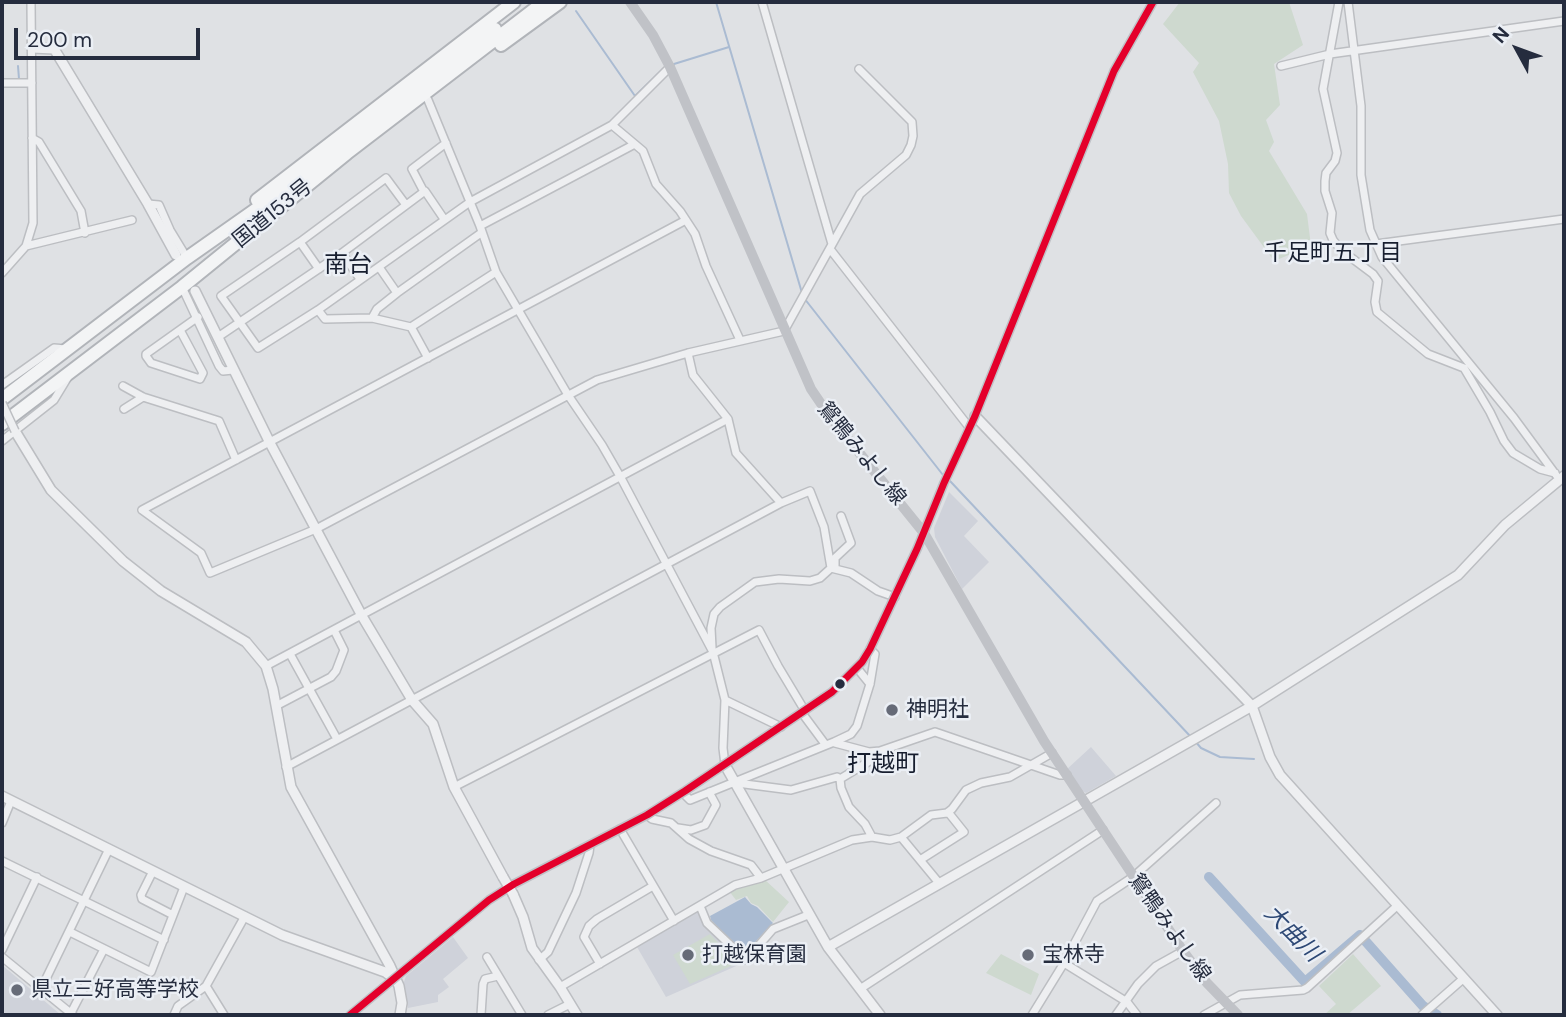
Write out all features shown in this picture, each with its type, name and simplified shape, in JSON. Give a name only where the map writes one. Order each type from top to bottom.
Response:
[{"type":"highway","points":[[231,227],[234,218],[298,166],[514,2]]},
{"type":"highway","name":"国道153号","points":[[2,424],[188,289],[296,196],[511,22],[532,2]]},
{"type":"highway","name":"国道153号","points":[[2,401],[182,256],[231,227],[511,22],[544,2]]},
{"type":"highway","points":[[296,196],[307,194],[559,2]]},
{"type":"main road","name":"鴛鴨みよし線","points":[[630,2],[653,35],[670,67],[801,370],[821,405],[924,533],[1010,685],[1052,753],[1183,951],[1224,1002],[1238,1015]]},
{"type":"main road","points":[[350,1015],[489,900],[684,793],[804,712],[846,680],[857,668],[870,649],[895,597],[975,416],[1114,71],[1153,2]]},
{"type":"street","points":[[4,271],[26,246],[33,223],[31,2]]},
{"type":"street","points":[[762,2],[831,247],[969,427]]},
{"type":"street","points":[[1339,2],[1323,89],[1337,153],[1335,161],[1326,173],[1325,181],[1325,191],[1332,213],[1330,233],[1333,240],[1378,281],[1375,302],[1377,312],[1428,354],[1464,368],[1513,453],[1561,479]]},
{"type":"street","points":[[1348,2],[1361,106],[1361,175],[1370,230],[1376,244],[1388,265],[1561,479]]},
{"type":"street","points":[[1281,66],[1330,54],[1564,20]]},
{"type":"street","points":[[32,48],[54,49],[182,256]]},
{"type":"street","points":[[406,205],[386,178],[221,296],[258,348],[379,268],[470,202],[612,125],[670,67]]},
{"type":"street","points":[[686,220],[142,510],[201,553],[210,573],[316,530],[597,380],[688,353],[784,331],[860,194],[906,155],[913,136],[912,122],[859,69]]},
{"type":"street","points":[[2,83],[32,83]]},
{"type":"street","points":[[428,100],[496,272],[568,395],[621,478],[713,652]]},
{"type":"street","points":[[612,125],[642,151],[656,184],[680,211],[695,234],[706,266],[740,340]]},
{"type":"street","points":[[32,138],[39,142],[80,211],[85,233]]},
{"type":"street","points":[[444,219],[424,192],[412,169],[446,143]]},
{"type":"street","points":[[372,318],[377,309],[481,229],[633,145]]},
{"type":"street","points":[[218,337],[342,253],[424,192]]},
{"type":"street","points":[[1376,244],[1564,219]]},
{"type":"street","points":[[26,246],[132,220]]},
{"type":"street","points":[[300,242],[319,269]]},
{"type":"street","points":[[342,253],[360,279]]},
{"type":"street","points":[[379,268],[397,293]]},
{"type":"street","points":[[318,310],[325,319],[372,318],[411,327],[496,272]]},
{"type":"street","points":[[188,289],[219,366],[223,371],[233,370]]},
{"type":"street","points":[[188,289],[218,337],[270,443],[362,616],[412,700],[433,724],[454,787],[513,894],[532,948],[577,1015]]},
{"type":"street","points":[[180,330],[203,373],[200,379],[151,363],[146,356],[180,330],[198,317]]},
{"type":"street","points":[[411,327],[428,358]]},
{"type":"street","points":[[2,385],[54,348],[66,349]]},
{"type":"street","points":[[688,353],[693,375],[728,419],[736,453],[781,503]]},
{"type":"street","points":[[2,441],[54,400],[69,373]]},
{"type":"street","points":[[123,386],[143,397],[219,421],[236,460]]},
{"type":"street","points":[[124,409],[143,397]]},
{"type":"street","points":[[2,401],[15,431],[51,491],[123,561],[162,591],[246,642],[266,666],[286,767],[298,803],[390,966],[394,979]]},
{"type":"street","points":[[975,416],[1251,706],[1270,757],[1280,775],[1497,1015]]},
{"type":"street","points":[[266,666],[728,419]]},
{"type":"street","points":[[828,947],[1251,706],[1458,575],[1505,525],[1561,479]]},
{"type":"street","points":[[286,767],[781,503],[810,491],[824,527],[833,568]]},
{"type":"street","points":[[841,516],[851,543],[835,558],[833,568],[820,578],[810,581],[779,579],[755,582],[720,607],[714,614],[711,628],[713,652],[725,700],[725,765],[808,915],[828,947],[880,1015]]},
{"type":"street","points":[[833,568],[851,573],[878,591],[895,597]]},
{"type":"street","points":[[276,706],[331,677],[340,665],[344,650],[334,630]]},
{"type":"street","points":[[454,787],[759,630],[804,712],[825,744]]},
{"type":"street","points":[[844,741],[857,726],[870,684],[875,654],[870,649]]},
{"type":"street","points":[[289,654],[337,739]]},
{"type":"street","points":[[857,668],[870,684]]},
{"type":"street","points":[[725,700],[781,727]]},
{"type":"street","points":[[684,793],[690,800],[825,744],[844,741],[869,752],[880,751],[935,732],[1060,775],[1067,775]]},
{"type":"street","points":[[736,782],[791,790],[837,777],[840,779],[878,756],[880,751]]},
{"type":"street","points":[[560,987],[735,886],[784,869],[845,842],[872,837],[890,840],[901,836],[931,816],[948,812],[966,790],[981,783],[1010,777],[1052,753]]},
{"type":"street","points":[[840,779],[849,807],[865,824],[872,837]]},
{"type":"street","points":[[677,828],[691,830],[705,825],[716,805],[709,792]]},
{"type":"street","points":[[2,796],[301,944],[385,972],[399,986],[402,1003],[400,1015]]},
{"type":"street","points":[[2,824],[12,801]]},
{"type":"street","points":[[1032,1015],[1097,901],[1133,877],[1216,803]]},
{"type":"street","points":[[920,860],[964,832],[948,812]]},
{"type":"street","points":[[647,815],[652,819],[666,821],[689,839],[711,851],[751,865],[761,878]]},
{"type":"street","points":[[620,829],[674,921]]},
{"type":"street","points":[[860,989],[1103,830]]},
{"type":"street","points":[[901,836],[939,883]]},
{"type":"street","points":[[540,960],[548,952],[576,893],[590,845]]},
{"type":"street","points":[[41,989],[109,849]]},
{"type":"street","points":[[2,861],[164,940]]},
{"type":"street","points":[[153,871],[141,895],[142,899],[173,915]]},
{"type":"street","points":[[2,950],[37,877]]},
{"type":"street","points":[[70,932],[151,972],[184,887]]},
{"type":"street","points":[[600,964],[584,937],[589,926],[653,887]]},
{"type":"street","points":[[1205,1015],[1240,995],[1307,988],[1398,905]]},
{"type":"street","points":[[700,906],[707,923],[746,961],[773,929],[808,915]]},
{"type":"street","points":[[174,1015],[178,1006],[206,986],[245,916]]},
{"type":"street","points":[[2,957],[72,1014],[104,949]]},
{"type":"street","points":[[1116,1015],[1138,984],[1156,966],[1183,951]]},
{"type":"street","points":[[487,957],[522,1015]]},
{"type":"street","points":[[1064,963],[1127,1002],[1137,1015]]},
{"type":"street","points":[[481,1015],[482,984],[485,979],[498,976]]},
{"type":"street","points":[[1422,1015],[1464,978]]},
{"type":"street","points":[[206,986],[225,1015]]},
{"type":"street","points":[[548,1015],[570,1004]]},
{"type":"shaded area","points":[[1180,2],[1289,2],[1303,45],[1274,64],[1280,105],[1266,120],[1274,142],[1269,151],[1307,214],[1311,246],[1274,261],[1241,216],[1229,193],[1228,164],[1219,121],[1193,72],[1199,63],[1163,24]]},
{"type":"shaded area","points":[[949,492],[978,521],[964,536],[989,562],[962,589],[935,537],[934,528]]},
{"type":"shaded area","points":[[1091,747],[1116,776],[1086,793],[1080,790],[1066,770]]},
{"type":"shaded area","points":[[764,879],[789,902],[773,922],[758,906],[751,903],[747,896],[736,900],[729,891]]},
{"type":"shaded area","name":"打越保育園","points":[[700,909],[706,925],[743,963],[666,997],[637,947]]},
{"type":"shaded area","points":[[710,934],[738,963],[690,984],[673,955]]},
{"type":"shaded area","points":[[453,937],[468,958],[443,979],[449,987],[438,995],[438,1002],[408,1008],[404,982],[406,976]]},
{"type":"shaded area","points":[[1001,954],[1039,974],[1031,995],[986,973]]},
{"type":"shaded area","points":[[1353,954],[1381,986],[1347,1015],[1324,1015],[1336,1004],[1319,986]]},
{"type":"shaded area","name":"県立三好高等学校","points":[[2,965],[61,1015],[2,1015]]},
{"type":"water","points":[[745,897],[773,923],[742,953],[710,916]]},
{"type":"waterway","points":[[716,2],[802,293]]},
{"type":"waterway","points":[[576,11],[635,96],[663,69]]},
{"type":"waterway","points":[[674,64],[729,47]]},
{"type":"waterway","points":[[18,66],[19,79]]},
{"type":"waterway","points":[[804,298],[943,475]]},
{"type":"waterway","points":[[950,481],[1191,737]]},
{"type":"waterway","points":[[1195,741],[1201,748],[1220,757],[1254,759]]},
{"type":"waterway","name":"大曲川","points":[[1209,877],[1305,982],[1360,935],[1423,1006],[1437,1015]]},
{"type":"transit line","points":[[350,1015],[489,900],[514,884],[647,815],[685,791],[832,692],[862,662],[917,549],[975,416],[1114,71],[1153,2]]},
{"type":"place","name":"神明社","points":[[892,710]]},
{"type":"place","name":"打越保育園","points":[[688,955]]},
{"type":"place","name":"宝林寺","points":[[1028,955]]},
{"type":"place","name":"県立三好高等学校","points":[[17,990]]},
{"type":"district","name":"千足町五丁目","points":[[1333,254]]},
{"type":"district","name":"南台","points":[[348,266]]},
{"type":"district","name":"打越町","points":[[883,765]]}]
